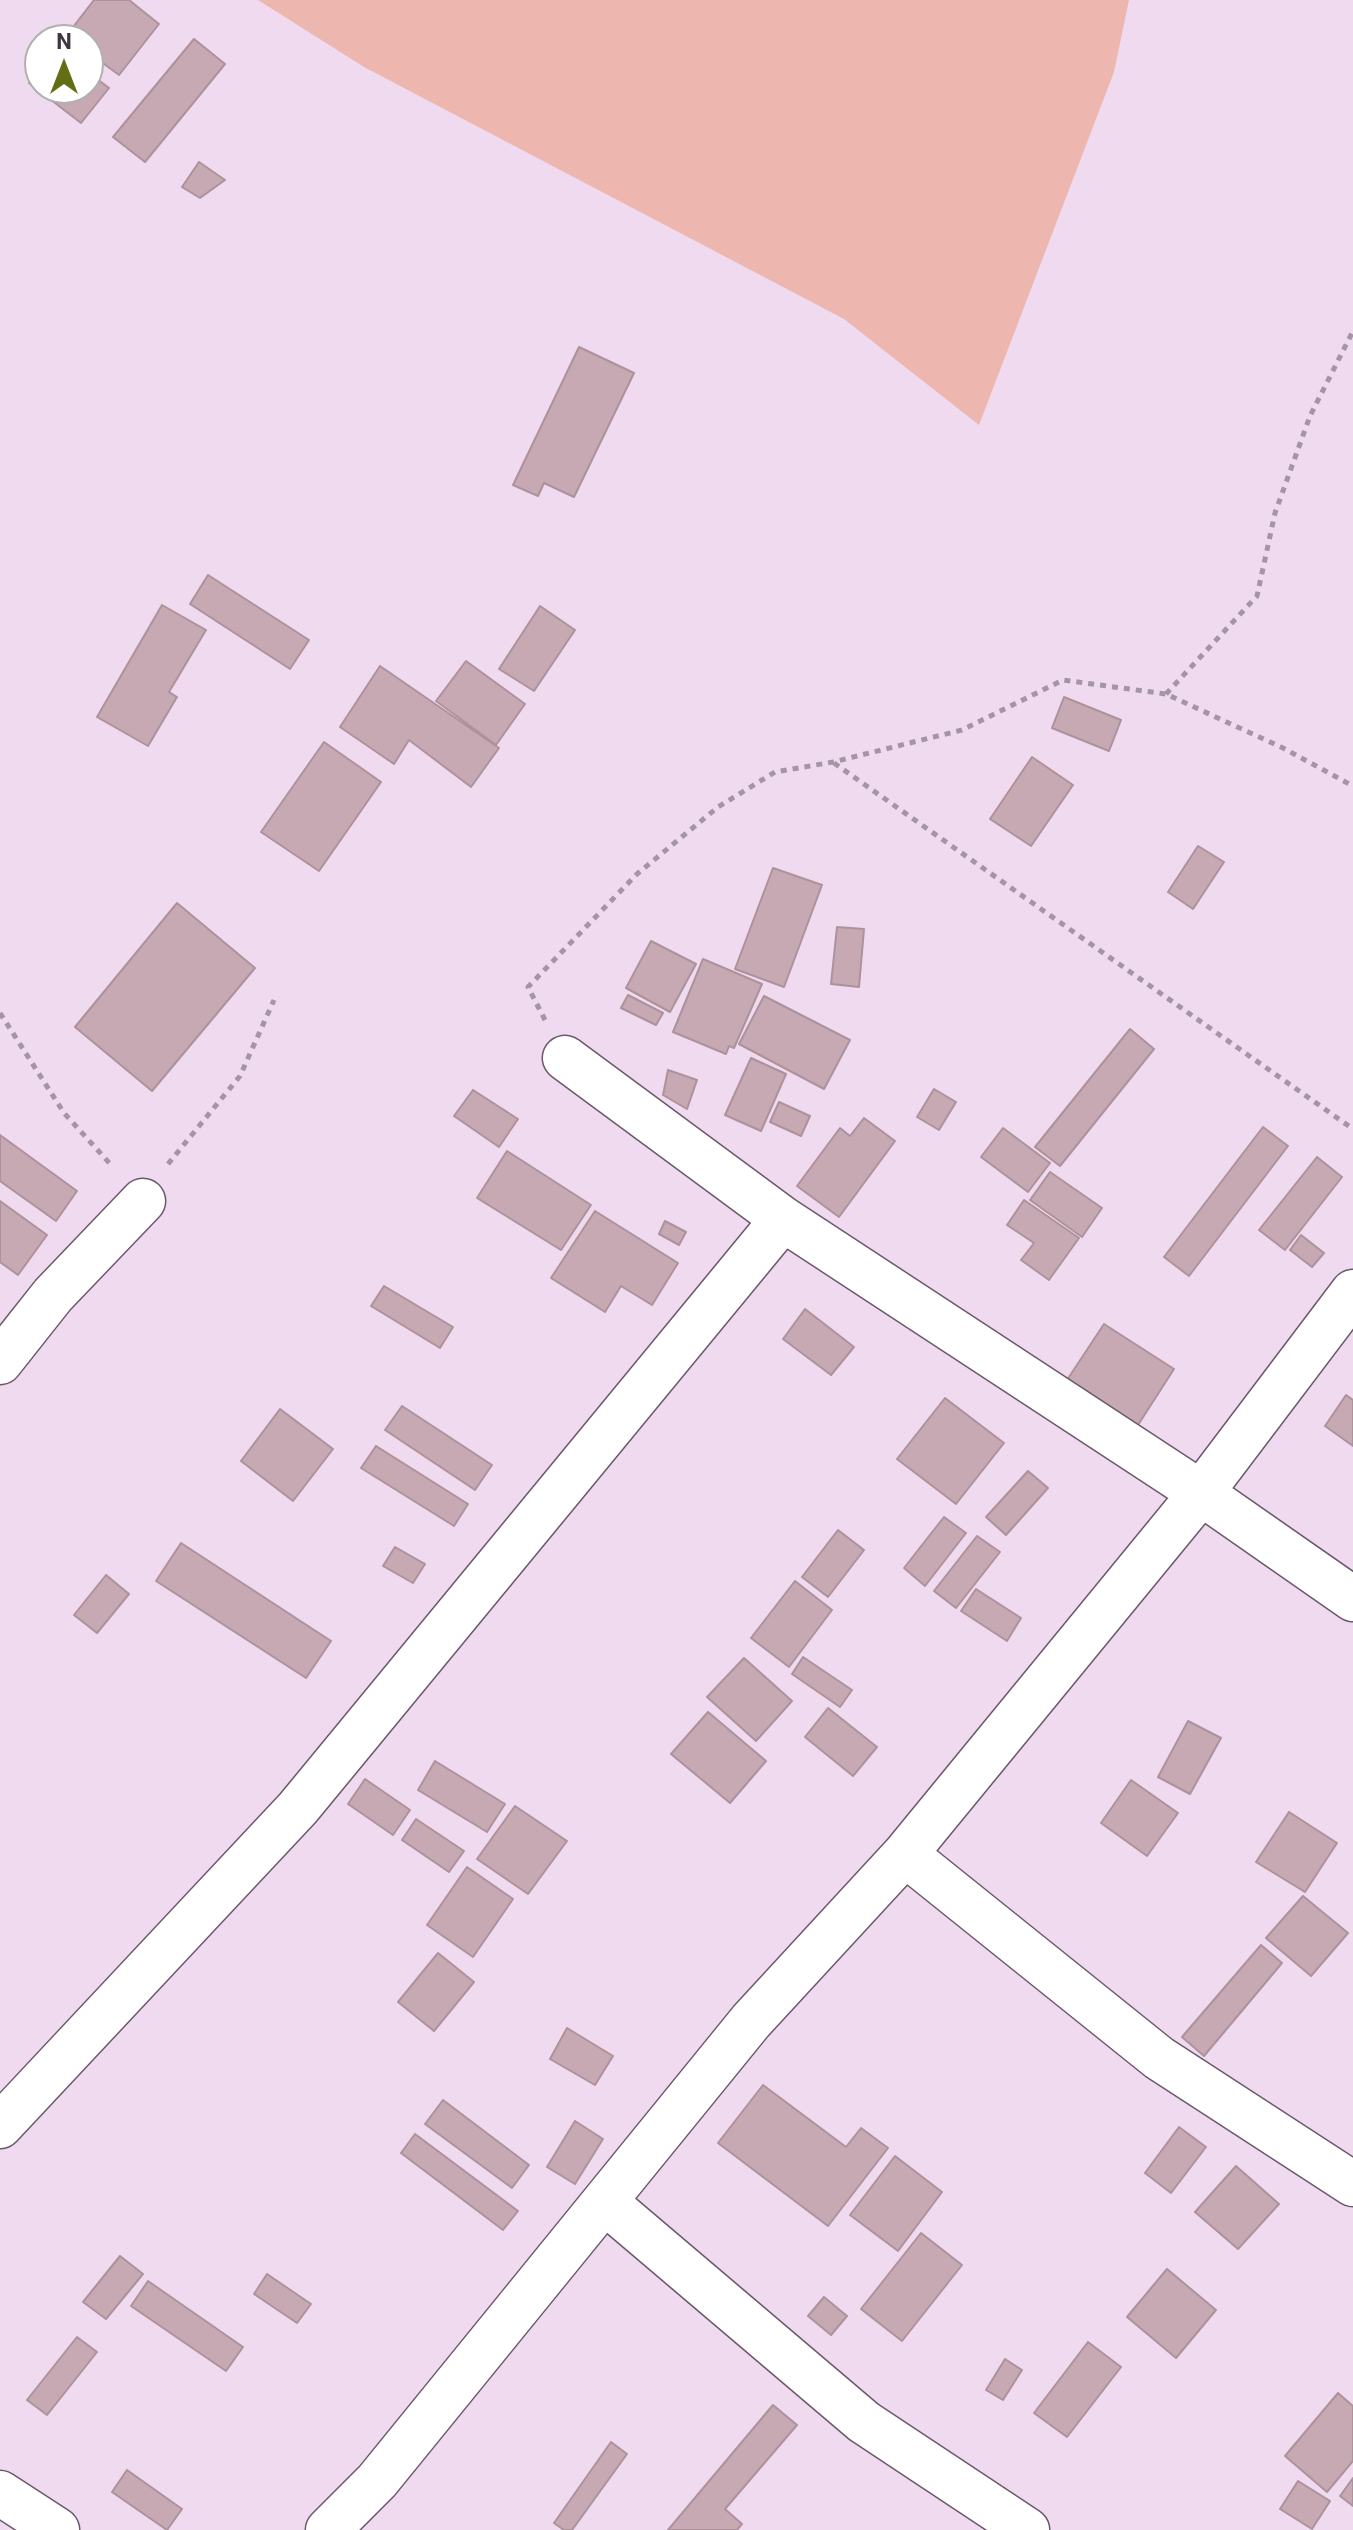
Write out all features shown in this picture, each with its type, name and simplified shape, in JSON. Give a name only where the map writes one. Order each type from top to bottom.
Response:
[{"type":"street","points":[[565,1058],[783,1219],[1201,1493],[1353,1599]]},
{"type":"street","points":[[0,1362],[53,1295],[143,1201]]},
{"type":"street","points":[[0,2126],[298,1808],[783,1219]]},
{"type":"street","points":[[328,2530],[377,2481],[751,2021],[905,1854],[1201,1493],[1353,1292]]},
{"type":"street","points":[[905,1854],[1159,2058],[1353,2184]]},
{"type":"street","points":[[605,2202],[864,2422],[1027,2530]]},
{"type":"street","points":[[0,2493],[57,2530]]},
{"type":"path","points":[[1166,694],[1257,596],[1275,513],[1305,430],[1353,331]]},
{"type":"path","points":[[565,1058],[528,987],[637,874],[718,807],[775,772],[833,762],[962,730],[1063,680],[1166,694],[1283,748],[1353,786]]},
{"type":"path","points":[[833,762],[1353,1129]]},
{"type":"path","points":[[0,1013],[64,1113],[143,1201],[183,1143],[240,1076],[274,1000]]},
{"type":"shaded area","points":[[258,0],[1129,0],[1114,72],[979,425],[844,319],[364,67]]},
{"type":"building","points":[[94,0],[129,0],[159,24],[119,75],[104,64],[104,24],[75,24]]},
{"type":"building","points":[[194,39],[225,64],[145,162],[113,137]]},
{"type":"building","points":[[56,104],[96,104],[81,123]]},
{"type":"building","points":[[199,162],[225,180],[200,198],[182,187]]},
{"type":"building","points":[[579,347],[634,373],[574,497],[544,483],[538,496],[513,485]]},
{"type":"building","points":[[208,575],[309,640],[290,669],[190,604]]},
{"type":"building","points":[[162,605],[206,630],[169,692],[177,697],[148,746],[97,717]]},
{"type":"building","points":[[540,606],[575,630],[534,691],[499,669]]},
{"type":"building","points":[[466,661],[525,704],[496,745],[436,701]]},
{"type":"building","points":[[380,666],[499,748],[471,787],[409,740],[394,764],[340,727]]},
{"type":"building","points":[[1064,697],[1121,720],[1109,751],[1052,728]]},
{"type":"building","points":[[324,742],[381,782],[319,871],[261,832]]},
{"type":"building","points":[[1032,757],[1073,785],[1031,846],[990,819]]},
{"type":"building","points":[[1198,846],[1224,862],[1193,909],[1168,892]]},
{"type":"building","points":[[773,868],[822,885],[784,987],[735,969]]},
{"type":"building","points":[[177,903],[255,968],[152,1091],[75,1027]]},
{"type":"building","points":[[837,927],[864,929],[859,987],[831,984]]},
{"type":"building","points":[[651,941],[696,964],[670,1012],[626,988]]},
{"type":"building","points":[[703,959],[762,984],[734,1048],[729,1046],[726,1054],[673,1032]]},
{"type":"building","points":[[628,995],[663,1013],[656,1025],[621,1008]]},
{"type":"building","points":[[764,996],[850,1040],[824,1089],[739,1044]]},
{"type":"building","points":[[1130,1029],[1154,1049],[1060,1166],[1035,1147]]},
{"type":"building","points":[[751,1058],[786,1074],[761,1131],[725,1115]]},
{"type":"building","points":[[668,1070],[697,1080],[687,1109],[663,1095]]},
{"type":"building","points":[[934,1089],[956,1102],[939,1130],[917,1117]]},
{"type":"building","points":[[473,1090],[518,1119],[499,1147],[454,1116]]},
{"type":"building","points":[[779,1102],[810,1116],[801,1136],[770,1122]]},
{"type":"building","points":[[864,1118],[895,1141],[839,1217],[797,1186],[840,1128],[850,1136]]},
{"type":"building","points":[[1263,1127],[1288,1146],[1189,1276],[1164,1257]]},
{"type":"building","points":[[1003,1128],[1050,1163],[1028,1192],[981,1157]]},
{"type":"building","points":[[0,1135],[77,1191],[56,1221],[0,1181]]},
{"type":"building","points":[[507,1151],[591,1205],[561,1250],[477,1198]]},
{"type":"building","points":[[1317,1157],[1342,1177],[1285,1250],[1259,1230]]},
{"type":"building","points":[[1050,1172],[1102,1208],[1082,1237],[1030,1200]]},
{"type":"building","points":[[1024,1200],[1079,1238],[1049,1280],[1021,1260],[1034,1243],[1007,1225]]},
{"type":"building","points":[[0,1201],[47,1235],[18,1275],[0,1262]]},
{"type":"building","points":[[595,1211],[678,1263],[652,1305],[621,1286],[605,1312],[551,1278]]},
{"type":"building","points":[[665,1221],[686,1232],[679,1245],[659,1234]]},
{"type":"building","points":[[1301,1235],[1324,1253],[1312,1267],[1290,1250]]},
{"type":"building","points":[[384,1286],[453,1327],[440,1348],[371,1306]]},
{"type":"building","points":[[805,1309],[854,1347],[831,1375],[783,1339]]},
{"type":"building","points":[[1104,1324],[1174,1369],[1138,1425],[1067,1380]]},
{"type":"building","points":[[1346,1395],[1353,1400],[1353,1446],[1325,1426]]},
{"type":"building","points":[[945,1398],[1004,1443],[956,1504],[897,1459]]},
{"type":"building","points":[[402,1406],[492,1465],[475,1490],[385,1430]]},
{"type":"building","points":[[280,1409],[333,1449],[293,1501],[241,1461]]},
{"type":"building","points":[[376,1446],[468,1504],[454,1526],[361,1468]]},
{"type":"building","points":[[1028,1471],[1048,1488],[1006,1535],[986,1517]]},
{"type":"building","points":[[944,1517],[966,1533],[925,1586],[904,1568]]},
{"type":"building","points":[[838,1530],[864,1550],[828,1597],[802,1577]]},
{"type":"building","points":[[977,1536],[1000,1552],[956,1608],[934,1591]]},
{"type":"building","points":[[181,1543],[331,1641],[306,1678],[156,1581]]},
{"type":"building","points":[[395,1547],[425,1564],[413,1583],[383,1566]]},
{"type":"building","points":[[106,1575],[129,1594],[97,1633],[74,1615]]},
{"type":"building","points":[[795,1581],[832,1610],[789,1667],[751,1638]]},
{"type":"building","points":[[976,1589],[1021,1618],[1007,1641],[961,1611]]},
{"type":"building","points":[[803,1657],[852,1690],[840,1707],[792,1674]]},
{"type":"building","points":[[744,1658],[792,1701],[756,1741],[707,1697]]},
{"type":"building","points":[[828,1708],[877,1747],[853,1776],[805,1737]]},
{"type":"building","points":[[708,1712],[766,1761],[730,1803],[671,1754]]},
{"type":"building","points":[[1188,1721],[1221,1738],[1190,1794],[1158,1777]]},
{"type":"building","points":[[435,1761],[505,1804],[487,1832],[418,1790]]},
{"type":"building","points":[[365,1779],[410,1810],[393,1835],[348,1804]]},
{"type":"building","points":[[1131,1780],[1178,1813],[1147,1856],[1101,1823]]},
{"type":"building","points":[[515,1806],[567,1841],[528,1894],[477,1859]]},
{"type":"building","points":[[1289,1812],[1337,1843],[1305,1892],[1256,1862]]},
{"type":"building","points":[[416,1819],[464,1851],[449,1872],[402,1840]]},
{"type":"building","points":[[467,1867],[513,1899],[473,1957],[427,1925]]},
{"type":"building","points":[[1303,1896],[1348,1933],[1311,1976],[1266,1938]]},
{"type":"building","points":[[1261,1945],[1282,1963],[1204,2056],[1182,2037]]},
{"type":"building","points":[[438,1953],[474,1982],[434,2031],[398,2002]]},
{"type":"building","points":[[567,2028],[613,2056],[595,2085],[550,2059]]},
{"type":"building","points":[[763,2085],[846,2147],[861,2128],[888,2148],[828,2226],[718,2143]]},
{"type":"building","points":[[443,2100],[529,2165],[512,2188],[425,2124]]},
{"type":"building","points":[[575,2121],[603,2139],[575,2184],[547,2167]]},
{"type":"building","points":[[1179,2127],[1206,2147],[1171,2193],[1145,2173]]},
{"type":"building","points":[[415,2134],[518,2211],[503,2230],[401,2153]]},
{"type":"building","points":[[895,2156],[942,2192],[898,2251],[850,2215]]},
{"type":"building","points":[[1236,2166],[1279,2204],[1238,2249],[1195,2212]]},
{"type":"building","points":[[921,2233],[962,2265],[902,2341],[861,2309]]},
{"type":"building","points":[[120,2256],[143,2274],[106,2319],[83,2302]]},
{"type":"building","points":[[1167,2269],[1216,2310],[1176,2358],[1127,2317]]},
{"type":"building","points":[[267,2274],[311,2304],[297,2323],[254,2294]]},
{"type":"building","points":[[148,2281],[243,2347],[226,2371],[131,2306]]},
{"type":"building","points":[[824,2297],[847,2316],[831,2335],[808,2316]]},
{"type":"building","points":[[77,2337],[97,2352],[47,2415],[27,2400]]},
{"type":"building","points":[[1088,2342],[1121,2367],[1067,2437],[1034,2413]]},
{"type":"building","points":[[1005,2359],[1022,2370],[1003,2400],[986,2390]]},
{"type":"building","points":[[1338,2393],[1353,2406],[1353,2461],[1327,2492],[1285,2456]]},
{"type":"building","points":[[773,2405],[797,2425],[725,2509],[742,2524],[737,2530],[668,2530]]},
{"type":"building","points":[[611,2442],[627,2454],[572,2530],[564,2530],[554,2523]]},
{"type":"building","points":[[127,2470],[182,2509],[167,2530],[112,2492]]},
{"type":"building","points":[[1353,2478],[1353,2506],[1340,2496]]},
{"type":"building","points":[[1298,2481],[1330,2501],[1312,2529],[1280,2509]]}]
